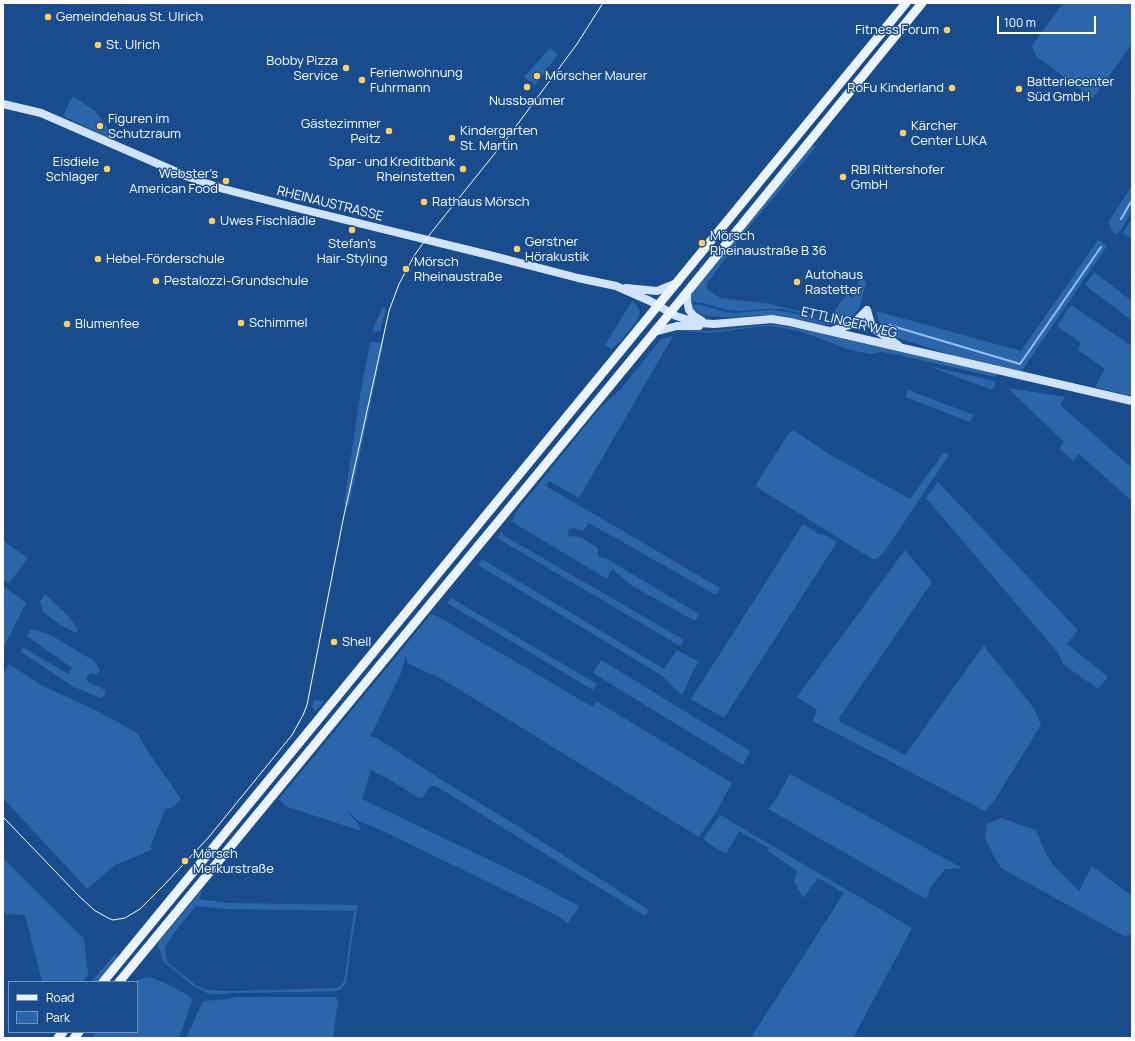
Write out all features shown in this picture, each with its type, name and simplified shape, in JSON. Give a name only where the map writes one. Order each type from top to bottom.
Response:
[{"type":"main road","points":[[104,981],[906,3]]},
{"type":"main road","points":[[121,981],[670,313],[922,3]]},
{"type":"street","name":"RHEINAUSTRASSE","points":[[3,104],[41,113],[186,176],[220,188],[578,278],[616,286],[650,301],[670,313]]},
{"type":"street","points":[[616,286],[658,291],[678,282]]},
{"type":"street","points":[[687,292],[689,310],[694,316],[702,321],[714,324]]},
{"type":"street","points":[[831,331],[853,324],[867,310],[871,324],[876,330],[903,348]]},
{"type":"street","name":"ETTLINGER WEG","points":[[670,313],[700,323],[714,324],[772,319],[790,322],[1132,401]]},
{"type":"street","points":[[654,332],[677,326],[714,324]]},
{"type":"green space","points":[[1063,3],[1128,3],[1132,6],[1132,44],[1093,98],[1036,56],[1032,46]]},
{"type":"green space","points":[[550,48],[558,54],[535,85],[524,77]]},
{"type":"green space","points":[[73,96],[95,111],[111,132],[108,137],[63,116]]},
{"type":"green space","points":[[812,145],[816,147],[740,238],[707,284],[707,289],[720,298],[770,304],[831,319],[837,307],[847,294],[853,298],[857,293],[856,291],[860,286],[857,283],[862,278],[866,282],[858,310],[852,316],[843,321],[835,321],[783,309],[739,311],[728,310],[703,303],[690,302],[691,292]]},
{"type":"green space","points":[[1132,186],[1132,211],[1117,234],[1111,230],[1109,221]]},
{"type":"green space","points":[[1132,218],[1132,239],[1123,233]]},
{"type":"green space","points":[[1098,240],[1107,246],[1021,372],[960,359],[889,335],[882,330],[882,326],[879,322],[876,311],[1021,351]]},
{"type":"green space","points":[[1094,272],[1132,301],[1132,321],[1085,285]]},
{"type":"green space","points":[[632,301],[638,307],[640,312],[637,320],[621,341],[611,349],[605,345]]},
{"type":"green space","points":[[692,305],[701,305],[733,313],[772,310],[788,312],[834,324],[843,323],[838,325],[829,325],[776,315],[742,317],[708,316],[695,310]]},
{"type":"green space","points":[[1071,305],[1132,346],[1132,396],[1095,387],[1105,369],[1078,350],[1081,343],[1057,326]]},
{"type":"green space","points":[[383,307],[386,309],[380,332],[372,331]]},
{"type":"green space","points":[[763,325],[778,325],[805,330],[997,374],[996,377],[894,354],[881,352],[871,354],[860,352],[844,348],[799,331],[778,327],[764,326],[710,333],[674,330],[686,329],[710,331]]},
{"type":"green space","points":[[673,336],[579,498],[549,481],[546,486],[720,588],[716,595],[589,523],[583,531],[575,528],[569,529],[568,536],[580,537],[598,548],[598,556],[609,560],[699,614],[695,621],[631,585],[612,569],[607,579],[512,522],[516,512],[600,408],[621,389],[661,339]]},
{"type":"green space","points":[[370,343],[382,343],[383,346],[349,505],[346,505],[344,503],[360,396]]},
{"type":"green space","points":[[928,366],[992,380],[995,382],[995,386],[992,390]]},
{"type":"green space","points":[[1008,388],[1065,397],[1060,405],[1132,468],[1132,501],[1079,454],[1073,461],[1059,448],[1064,442]]},
{"type":"green space","points":[[908,390],[974,415],[970,422],[905,397]]},
{"type":"green space","points":[[793,430],[829,454],[910,499],[944,452],[949,455],[887,548],[877,559],[872,559],[755,486],[789,433]]},
{"type":"green space","points":[[938,482],[1078,630],[1067,644],[1108,677],[1098,689],[1063,664],[1059,654],[926,498]]},
{"type":"green space","points":[[803,524],[819,534],[825,535],[837,542],[724,718],[691,699]]},
{"type":"green space","points":[[502,531],[503,535],[684,640],[680,646],[497,538]]},
{"type":"green space","points":[[3,541],[28,558],[9,583],[3,579]]},
{"type":"green space","points":[[905,550],[932,582],[839,718],[839,721],[905,755],[984,645],[1030,703],[1041,725],[994,801],[985,811],[813,721],[817,710],[797,697]]},
{"type":"green space","points":[[482,559],[664,669],[677,650],[698,661],[682,695],[661,675],[478,565]]},
{"type":"green space","points":[[3,586],[26,603],[3,649]]},
{"type":"green space","points":[[45,594],[69,617],[78,629],[76,633],[59,624],[43,612],[40,602]]},
{"type":"green space","points":[[451,598],[597,684],[593,690],[447,603]]},
{"type":"green space","points":[[431,614],[437,616],[593,707],[596,701],[732,783],[716,812],[699,837],[444,680],[407,663],[406,656],[401,673],[370,737],[375,737],[649,910],[645,916],[436,786],[430,786],[423,797],[419,798],[371,770],[362,799],[525,877],[579,906],[568,923],[556,915],[357,820],[344,807],[357,823],[361,831],[285,806],[279,799]]},
{"type":"green space","points":[[31,629],[49,634],[93,659],[100,670],[97,674],[91,673],[86,677],[87,681],[105,690],[105,695],[101,698],[74,687],[21,652],[23,647],[68,674],[72,668],[27,636]]},
{"type":"green space","points":[[601,660],[750,751],[743,765],[593,673]]},
{"type":"green space","points":[[9,664],[41,685],[97,711],[137,733],[181,799],[174,806],[165,810],[151,845],[151,850],[115,865],[87,889],[3,798],[3,674]]},
{"type":"green space","points":[[314,700],[324,701],[315,712],[315,709],[312,708]]},
{"type":"green space","points":[[790,774],[961,868],[945,869],[930,888],[926,899],[768,809],[775,801]]},
{"type":"green space","points":[[720,815],[912,928],[853,1038],[759,1038],[752,1036],[844,893],[818,878],[803,898],[794,881],[797,871],[768,851],[769,848],[739,831],[726,854],[714,847],[703,839]]},
{"type":"green space","points":[[1001,818],[1036,830],[1044,850],[1053,865],[1079,891],[1092,866],[1132,896],[1132,935],[1124,936],[1001,868],[985,838],[987,824]]},
{"type":"green space","points":[[3,858],[84,939],[88,975],[83,981],[42,981],[25,915],[3,914]]},
{"type":"green space","points":[[202,890],[199,899],[229,903],[358,905],[346,983],[337,991],[209,994],[193,986],[164,962],[157,946]],"holes":[[[196,906],[225,909],[354,911],[344,981],[338,988],[230,991],[206,990],[196,985],[167,962],[165,948],[173,934]]]},
{"type":"green space","points":[[116,953],[115,960],[99,981],[92,981]]},
{"type":"green space","points":[[150,977],[191,997],[192,1001],[179,1038],[92,1038],[95,1033],[138,1033],[138,981],[135,981]]},
{"type":"green space","points":[[237,997],[336,997],[338,1001],[333,1038],[186,1038],[203,1001]]},
{"type":"waterway","points":[[1121,219],[1132,200]]},
{"type":"waterway","points":[[889,325],[1020,364],[1101,247]]},
{"type":"tram line","points":[[3,817],[94,910],[113,920],[125,918],[140,909],[208,838],[292,735],[307,705],[343,520],[389,311],[399,284],[414,256],[426,239],[508,137],[577,44],[603,3]]},
{"type":"place","name":"Gemeindehaus St. Ulrich","points":[[48,17]]},
{"type":"place","name":"Fitness Forum","points":[[947,30]]},
{"type":"place","name":"St. Ulrich","points":[[98,45]]},
{"type":"place","name":"Bobby Pizza Service","points":[[346,68]]},
{"type":"place","name":"Mörscher Maurer","points":[[537,76]]},
{"type":"place","name":"Ferienwohnung Fuhrmann","points":[[362,80]]},
{"type":"place","name":"Nussbaumer","points":[[527,87]]},
{"type":"place","name":"RoFu Kinderland","points":[[952,88]]},
{"type":"place","name":"Batteriecenter Süd GmbH","points":[[1019,89]]},
{"type":"place","name":"Figuren im Schutzraum","points":[[100,126]]},
{"type":"place","name":"Gästezimmer Peitz","points":[[389,131]]},
{"type":"place","name":"Kärcher Center LUKA","points":[[903,133]]},
{"type":"place","name":"Kindergarten St. Martin","points":[[452,138]]},
{"type":"place","name":"Eisdiele Schlager","points":[[107,169]]},
{"type":"place","name":"Spar- und Kreditbank Rheinstetten","points":[[463,169]]},
{"type":"place","name":"RBI Rittershofer GmbH","points":[[843,177]]},
{"type":"place","name":"Webster's American Food","points":[[226,181]]},
{"type":"place","name":"Rathaus Mörsch","points":[[424,202]]},
{"type":"place","name":"Uwes Fischlädle","points":[[212,221]]},
{"type":"place","name":"Stefan's Hair-Styling","points":[[352,230]]},
{"type":"place","name":"Mörsch Rheinaustraße B 36","points":[[702,243]]},
{"type":"place","name":"Gerstner Hörakustik","points":[[517,249]]},
{"type":"place","name":"Hebel-Förderschule","points":[[98,259]]},
{"type":"place","name":"Mörsch Rheinaustraße","points":[[406,269]]},
{"type":"place","name":"Pestalozzi-Grundschule","points":[[156,281]]},
{"type":"place","name":"Autohaus Rastetter","points":[[797,282]]},
{"type":"place","name":"Schimmel","points":[[241,323]]},
{"type":"place","name":"Blumenfee","points":[[67,324]]},
{"type":"place","name":"Shell","points":[[334,642]]},
{"type":"place","name":"Mörsch Merkurstraße","points":[[185,861]]}]
